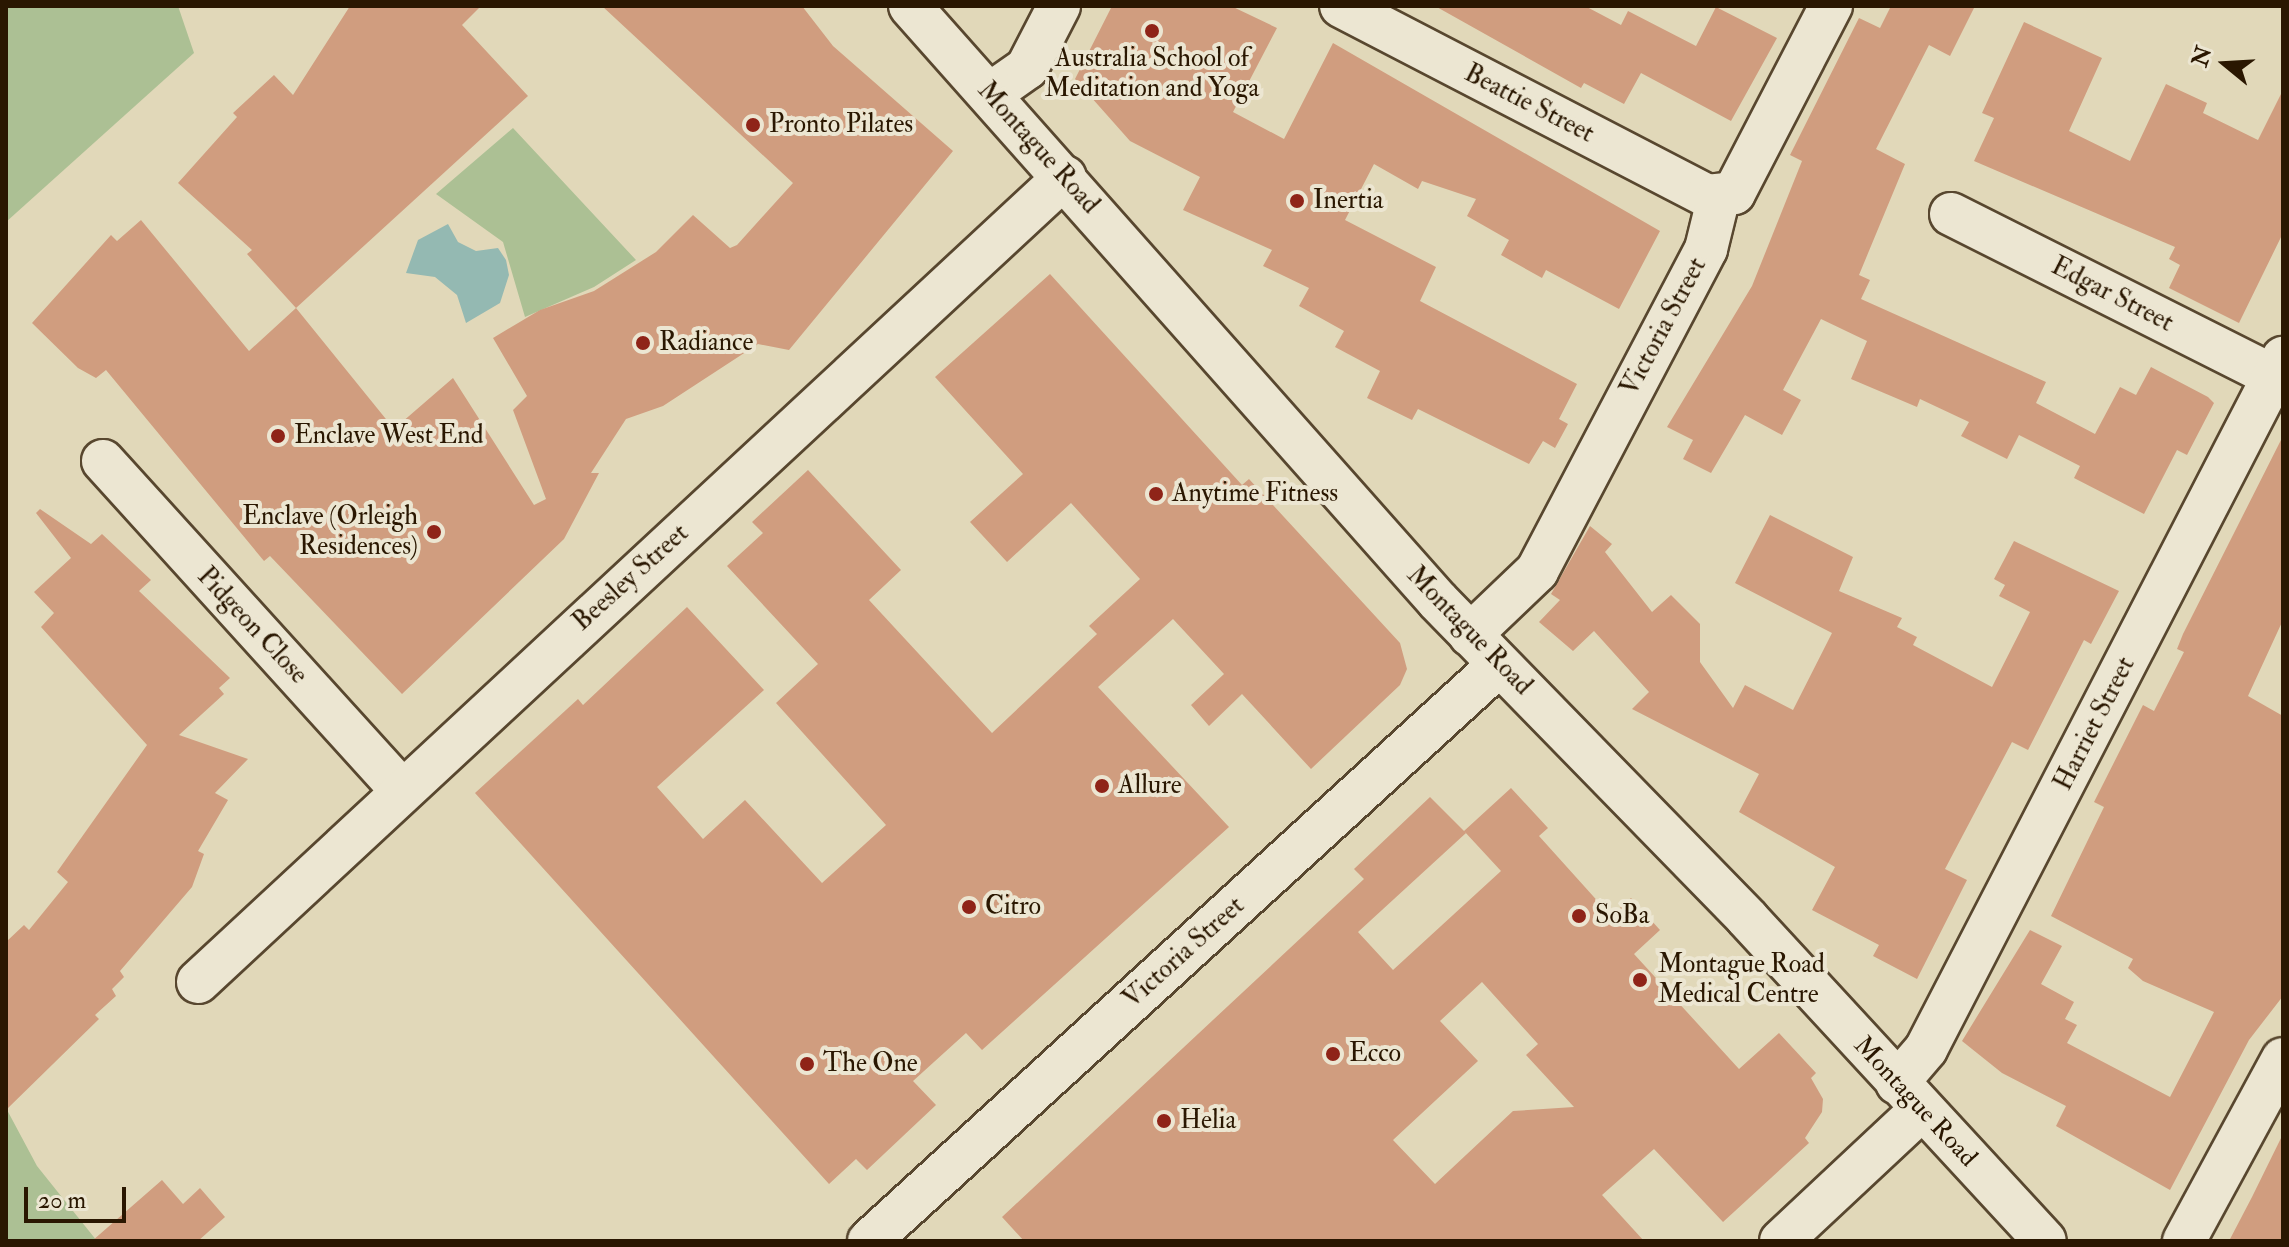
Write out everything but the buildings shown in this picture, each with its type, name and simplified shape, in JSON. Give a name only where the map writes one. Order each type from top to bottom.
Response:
[{"type":"street","name":"Montague Road","points":[[910,6],[1470,635],[1747,918],[2045,1241]]},
{"type":"street","points":[[990,94],[1027,68],[1059,6]]},
{"type":"street","name":"Beattie Street","points":[[1341,6],[1707,196],[1719,196]]},
{"type":"street","points":[[1719,196],[1734,193],[1831,6]]},
{"type":"street","name":"Beesley Street","points":[[198,982],[401,790],[1065,177]]},
{"type":"street","name":"Victoria Street","points":[[1470,635],[1537,571],[1706,249],[1719,196]]},
{"type":"street","name":"Edgar Street","points":[[1951,214],[2278,367]]},
{"type":"street","name":"Harriet Street","points":[[1781,1241],[1910,1096],[1933,1035],[2278,367]]},
{"type":"street","name":"Pidgeon Close","points":[[103,461],[401,790]]},
{"type":"street","name":"Victoria Street","points":[[869,1241],[1499,665]]},
{"type":"street","points":[[2184,1241],[2283,1059]]},
{"type":"green space","points":[[6,6],[178,6],[194,53],[6,222]]},
{"type":"green space","points":[[513,128],[636,260],[594,287],[525,317],[503,242],[436,194]]},
{"type":"green space","points":[[6,1108],[37,1166],[97,1241],[6,1241]]},
{"type":"water","points":[[448,224],[458,242],[476,251],[498,248],[506,260],[509,275],[500,303],[466,323],[457,295],[435,277],[406,273],[418,240]]},
{"type":"place","name":"Australia School of Meditation and Yoga","points":[[1152,31]]},
{"type":"place","name":"Pronto Pilates","points":[[753,125]]},
{"type":"place","name":"Inertia","points":[[1297,201]]},
{"type":"place","name":"Radiance","points":[[643,343]]},
{"type":"place","name":"Enclave West End","points":[[278,436]]},
{"type":"place","name":"Anytime Fitness","points":[[1156,494]]},
{"type":"place","name":"Enclave (Orleigh Residences)","points":[[434,532]]},
{"type":"place","name":"Allure","points":[[1102,786]]},
{"type":"place","name":"Citro","points":[[969,907]]},
{"type":"place","name":"SoBa","points":[[1579,916]]},
{"type":"place","name":"Montague Road Medical Centre","points":[[1640,980]]},
{"type":"place","name":"Ecco","points":[[1333,1054]]},
{"type":"place","name":"The One","points":[[807,1064]]},
{"type":"place","name":"Helia","points":[[1164,1121]]}]
